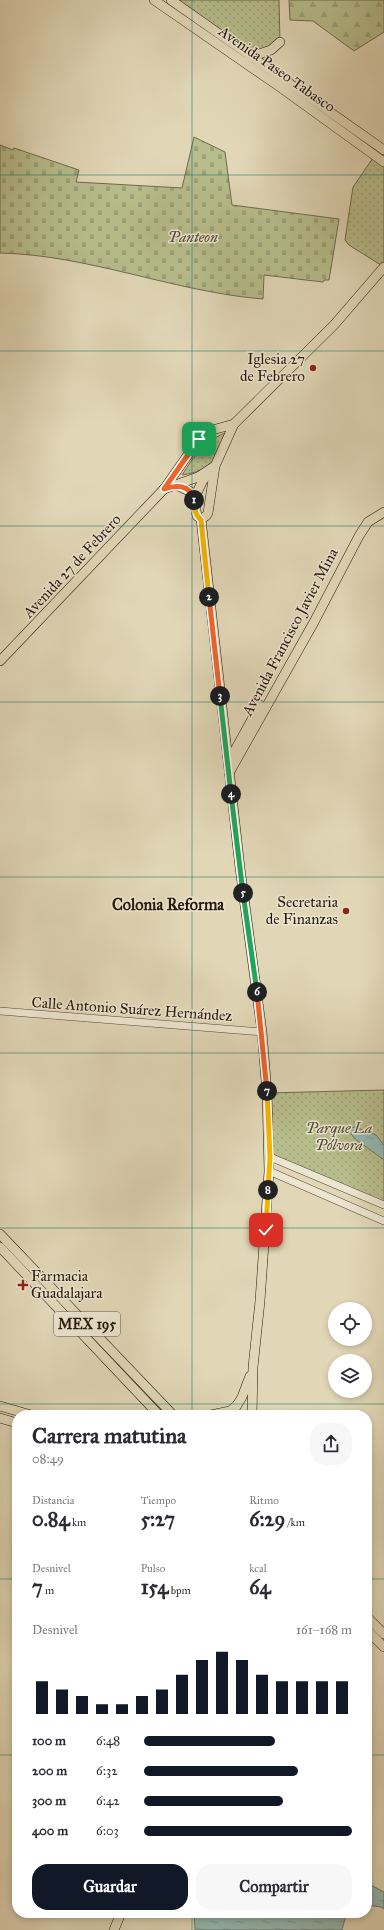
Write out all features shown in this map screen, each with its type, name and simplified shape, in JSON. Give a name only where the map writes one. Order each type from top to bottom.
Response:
[{"type":"main road","name":"Avenida Paseo Tabasco","points":[[154,0],[280,87],[384,162]]},
{"type":"main road","name":"Avenida Paseo Tabasco","points":[[172,0],[250,57],[384,150]]},
{"type":"main road","points":[[250,57],[271,50],[280,42]]},
{"type":"main road","name":"Avenida 27 de Febrero","points":[[164,489],[215,468],[234,424],[339,320],[384,267]]},
{"type":"main road","name":"Avenida 27 de Febrero","points":[[0,661],[164,489],[199,439],[209,431],[234,424]]},
{"type":"main road","points":[[194,499],[204,480],[215,468]]},
{"type":"main road","points":[[201,520],[208,512],[215,468]]},
{"type":"main road","points":[[176,485],[188,489],[194,499],[195,512],[201,520],[240,868],[262,1032],[270,1157],[260,1301],[253,1367],[252,1410]]},
{"type":"main road","name":"Avenida Francisco Javier Mina","points":[[228,761],[309,620],[353,533],[365,517],[384,506]]},
{"type":"main road","name":"Avenida Francisco Javier Mina","points":[[230,773],[314,622],[359,536],[368,522],[384,512]]},
{"type":"main road","name":"MEX 195","points":[[0,1234],[169,1410]]},
{"type":"main road","name":"MEX 195","points":[[0,1247],[154,1410]]},
{"type":"main road","points":[[234,1410],[253,1367]]},
{"type":"main road","points":[[231,1410],[238,1403]]},
{"type":"main road","points":[[0,1406],[13,1410]]},
{"type":"main road","points":[[0,1418],[12,1422]]},
{"type":"main road","points":[[372,1622],[384,1634]]},
{"type":"main road","points":[[372,1635],[384,1647]]},
{"type":"main road","points":[[114,1930],[119,1918]]},
{"type":"street","name":"Calle Antonio Suárez Hernández","points":[[0,1011],[262,1032]]},
{"type":"street","points":[[270,1157],[384,1205]]},
{"type":"street","points":[[269,1172],[384,1220]]},
{"type":"green space","points":[[171,0],[279,0],[280,42],[250,57]]},
{"type":"green space","points":[[289,0],[384,0],[384,32],[354,51],[313,21],[290,20]]},
{"type":"green space","name":"Panteon","points":[[194,137],[225,152],[232,205],[339,219],[329,280],[324,280],[323,282],[264,275],[263,299],[197,289],[66,260],[33,255],[0,253],[0,145],[13,150],[14,148],[79,170],[76,182],[182,188]]},
{"type":"green space","points":[[375,155],[384,162],[384,267],[349,245],[345,240],[353,187]]},
{"type":"green space","points":[[225,433],[215,457],[207,467],[182,475],[195,455],[205,445]]},
{"type":"green space","name":"Parque La Pólvora","points":[[384,1090],[384,1205],[270,1157],[267,1093]]},
{"type":"water","points":[[355,1127],[376,1135],[384,1145],[384,1160],[354,1138],[349,1130]]},
{"type":"water","points":[[372,1886],[384,1892],[384,1909],[372,1906]]},
{"type":"water","points":[[194,1918],[345,1918],[342,1930],[195,1930]]},
{"type":"place","name":"Iglesia 27 de Febrero","points":[[313,368]]},
{"type":"place","name":"Secretaria de Finanzas","points":[[346,911]]},
{"type":"place","name":"Farmacia Guadalajara","points":[[23,1285]]},
{"type":"district","name":"Colonia Reforma","points":[[168,904]]},
{"type":"route","points":[[199,439],[164,489],[176,485],[188,489],[193,495],[195,512],[201,520],[218,684],[240,868],[262,1032],[270,1157],[266,1230]]}]
